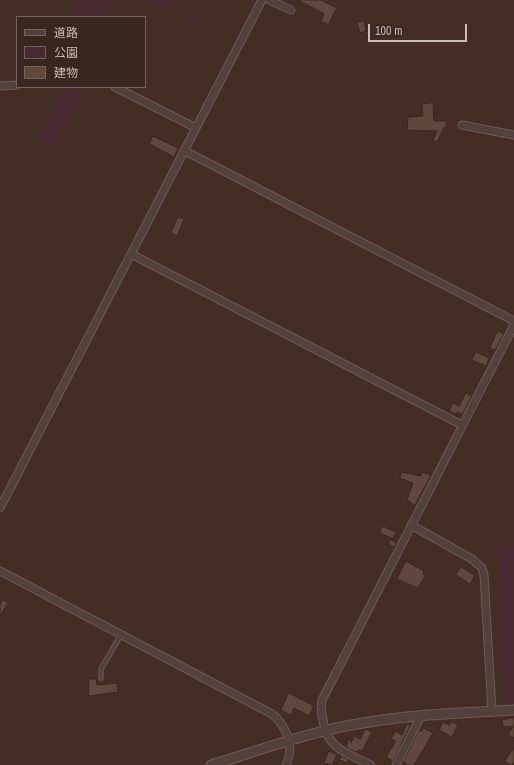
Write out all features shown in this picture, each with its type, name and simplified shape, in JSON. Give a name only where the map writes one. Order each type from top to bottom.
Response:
[{"type":"street","points":[[0,508],[262,0]]},
{"type":"street","points":[[269,0],[291,10]]},
{"type":"street","points":[[0,86],[16,85]]},
{"type":"street","points":[[118,88],[196,128]]},
{"type":"street","points":[[462,125],[514,135]]},
{"type":"street","points":[[185,151],[514,321]]},
{"type":"street","points":[[131,254],[462,425]]},
{"type":"street","points":[[371,765],[334,746],[328,739],[321,715],[322,700],[514,325]]},
{"type":"street","points":[[411,525],[472,559],[482,568],[484,575],[492,711]]},
{"type":"street","points":[[0,571],[272,714],[281,722],[289,741],[291,753],[286,765]]},
{"type":"street","points":[[211,765],[289,741],[361,723],[420,716],[514,710]]},
{"type":"street","points":[[396,765],[420,716]]},
{"type":"lane","points":[[101,678],[101,669],[120,635]]},
{"type":"green space","points":[[78,0],[112,0],[104,16],[76,16],[72,11]]},
{"type":"green space","points":[[147,0],[174,0],[168,10]]},
{"type":"green space","points":[[190,13],[194,13],[196,14],[196,22],[190,23],[187,20],[187,16]]},
{"type":"green space","points":[[64,88],[84,88],[53,146],[39,140],[65,89]]},
{"type":"green space","points":[[514,545],[514,705],[507,705],[497,546]]},
{"type":"building","points":[[298,0],[321,0],[337,8],[328,25],[321,21],[324,14]]},
{"type":"building","points":[[364,21],[366,31],[360,33],[357,23]]},
{"type":"building","points":[[433,103],[434,121],[446,121],[446,127],[444,127],[437,142],[433,140],[437,131],[407,130],[408,117],[423,116],[422,104]]},
{"type":"building","points":[[153,136],[178,148],[174,157],[150,144]]},
{"type":"building","points":[[178,217],[184,219],[177,236],[171,233]]},
{"type":"building","points":[[498,331],[504,334],[495,350],[490,348]]},
{"type":"building","points":[[476,352],[489,358],[486,366],[472,360]]},
{"type":"building","points":[[466,393],[472,396],[463,413],[461,414],[457,412],[456,414],[449,411],[453,403],[459,406]]},
{"type":"building","points":[[402,472],[421,476],[422,472],[431,475],[415,505],[407,500],[413,483],[400,478]]},
{"type":"building","points":[[383,526],[396,532],[393,539],[380,533]]},
{"type":"building","points":[[391,540],[397,543],[394,547],[388,544]]},
{"type":"building","points":[[406,561],[424,571],[423,574],[426,575],[418,588],[397,579]]},
{"type":"building","points":[[461,567],[475,575],[470,584],[456,575]]},
{"type":"building","points":[[3,600],[8,603],[0,616],[0,605]]},
{"type":"building","points":[[89,679],[96,679],[97,685],[117,683],[118,692],[89,696]]},
{"type":"building","points":[[289,693],[314,706],[309,716],[294,708],[291,715],[281,710]]},
{"type":"building","points":[[514,718],[514,738],[508,735],[513,726],[503,727],[502,720]]},
{"type":"building","points":[[451,721],[458,725],[452,737],[439,730],[443,722],[449,725]]},
{"type":"building","points":[[407,724],[410,726],[393,761],[386,757],[396,741],[391,739],[395,731],[402,735]]},
{"type":"building","points":[[423,728],[433,733],[414,765],[405,765],[406,763],[403,762],[419,730],[422,731]]},
{"type":"building","points":[[366,729],[372,732],[362,751],[353,751],[346,747],[349,737],[351,743],[354,736],[360,739]]},
{"type":"building","points":[[514,748],[514,763],[510,765],[505,761]]},
{"type":"building","points":[[329,751],[337,755],[332,765],[324,763]]},
{"type":"building","points":[[342,756],[349,760],[347,763],[340,760]]}]
